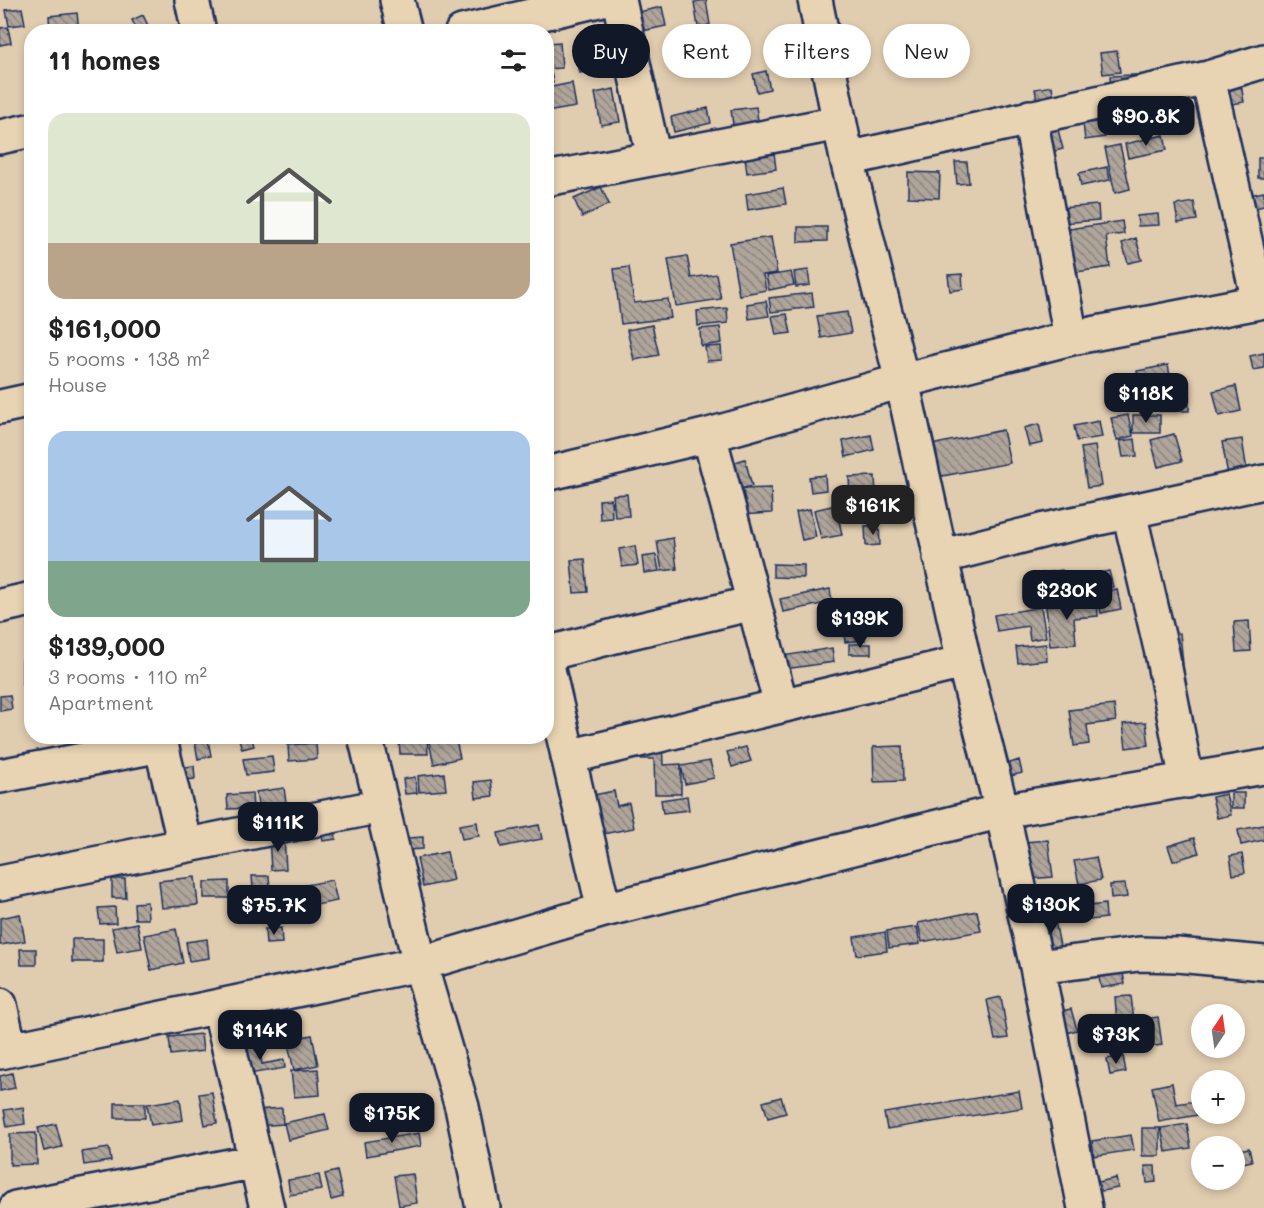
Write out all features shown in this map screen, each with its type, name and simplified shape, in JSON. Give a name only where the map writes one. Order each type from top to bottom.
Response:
[{"type":"street","points":[[192,0],[197,24]]},
{"type":"street","points":[[398,0],[403,24]]},
{"type":"street","points":[[815,0],[846,159],[902,381],[964,662],[1002,811],[1037,967],[1085,1208]]},
{"type":"street","points":[[497,24],[599,1],[654,158]]},
{"type":"street","points":[[846,159],[1209,78],[1264,61]]},
{"type":"street","points":[[554,472],[709,435],[902,381],[1071,338],[1262,302],[1209,78]]},
{"type":"street","points":[[1030,117],[1071,338]]},
{"type":"street","points":[[554,177],[839,123]]},
{"type":"street","points":[[0,137],[24,132]]},
{"type":"street","points":[[0,407],[24,402]]},
{"type":"street","points":[[709,435],[781,705]]},
{"type":"street","points":[[940,557],[1044,530],[1264,482]]},
{"type":"street","points":[[1130,512],[1162,653],[1187,781]]},
{"type":"street","points":[[0,606],[24,600]]},
{"type":"street","points":[[554,652],[754,603]]},
{"type":"street","points":[[568,757],[964,662]]},
{"type":"street","points":[[554,696],[604,910]]},
{"type":"street","points":[[0,776],[146,744]]},
{"type":"street","points":[[161,744],[185,845]]},
{"type":"street","points":[[367,744],[420,964],[462,1107],[483,1208]]},
{"type":"street","points":[[0,1005],[5,1051],[420,964],[604,910],[1002,811],[1264,767]]},
{"type":"street","points":[[0,883],[381,806]]},
{"type":"street","points":[[1037,967],[1139,954],[1264,963]]},
{"type":"street","points":[[219,1006],[267,1208]]},
{"type":"street","points":[[16,1208],[60,1204],[256,1161]]},
{"type":"building","points":[[706,0],[710,24],[698,24],[694,2]]},
{"type":"building","points":[[662,7],[666,24],[650,29],[650,24],[636,24],[634,13]]},
{"type":"building","points":[[22,8],[25,24],[9,26],[6,10]]},
{"type":"building","points":[[77,13],[78,24],[50,24],[49,16]]},
{"type":"building","points":[[143,15],[147,24],[134,24],[132,20]]},
{"type":"building","points":[[8,27],[11,43],[0,45],[0,28]]},
{"type":"building","points":[[554,42],[560,42],[562,68],[554,68]]},
{"type":"building","points":[[1117,51],[1120,72],[1103,74],[1100,53]]},
{"type":"building","points":[[763,72],[763,78],[768,78],[770,89],[757,92],[753,74]]},
{"type":"building","points":[[1177,73],[1143,99],[1144,121],[1113,123],[1110,76]]},
{"type":"building","points":[[572,83],[576,107],[554,111],[554,86]]},
{"type":"building","points":[[1241,85],[1244,102],[1221,106],[1218,90]]},
{"type":"building","points":[[1052,86],[1057,116],[1040,119],[1035,89]]},
{"type":"building","points":[[614,89],[620,122],[601,125],[595,93]]},
{"type":"building","points":[[756,107],[763,151],[737,155],[731,110]]},
{"type":"building","points":[[708,108],[711,123],[674,132],[671,117]]},
{"type":"building","points":[[1102,113],[1105,137],[1085,140],[1082,115]]},
{"type":"building","points":[[1057,126],[1063,149],[1047,153],[1041,130]]},
{"type":"building","points":[[1164,135],[1167,150],[1128,158],[1125,144]]},
{"type":"building","points":[[1120,145],[1130,189],[1115,193],[1105,148]]},
{"type":"building","points":[[774,153],[776,169],[747,173],[745,157]]},
{"type":"building","points":[[1258,158],[1264,158],[1264,178],[1258,178]]},
{"type":"building","points":[[955,162],[967,162],[969,183],[957,184]]},
{"type":"building","points":[[1107,167],[1110,180],[1081,186],[1079,173]]},
{"type":"building","points":[[908,172],[940,173],[939,198],[908,197]]},
{"type":"building","points":[[601,187],[609,204],[582,217],[574,199]]},
{"type":"building","points":[[783,188],[786,204],[748,210],[746,194]]},
{"type":"building","points":[[1264,192],[1264,206],[1242,211],[1240,197]]},
{"type":"building","points":[[1194,202],[1197,220],[1178,223],[1175,205]]},
{"type":"building","points":[[1098,205],[1099,220],[1061,223],[1060,208]]},
{"type":"building","points":[[1158,214],[1159,225],[1138,226],[1137,216]]},
{"type":"building","points":[[1122,221],[1124,234],[1106,236],[1110,267],[1070,273],[1063,230]]},
{"type":"building","points":[[798,227],[827,227],[827,241],[798,242]]},
{"type":"building","points":[[771,237],[777,273],[763,275],[766,290],[739,295],[730,243]]},
{"type":"building","points":[[1136,238],[1142,260],[1128,263],[1122,243]]},
{"type":"building","points":[[687,256],[691,278],[716,274],[721,299],[676,306],[668,259]]},
{"type":"building","points":[[629,267],[634,303],[668,299],[671,318],[621,324],[614,269]]},
{"type":"building","points":[[808,270],[810,285],[796,287],[794,272]]},
{"type":"building","points":[[791,272],[794,285],[769,290],[766,276]]},
{"type":"building","points":[[962,274],[963,289],[950,291],[948,275]]},
{"type":"building","points":[[812,293],[814,307],[771,312],[769,298]]},
{"type":"building","points":[[766,301],[769,316],[749,319],[747,304]]},
{"type":"building","points":[[727,308],[728,323],[698,326],[697,311]]},
{"type":"building","points":[[847,312],[851,333],[821,338],[817,316]]},
{"type":"building","points":[[787,314],[791,333],[776,335],[772,316]]},
{"type":"building","points":[[652,325],[659,355],[634,360],[627,330]]},
{"type":"building","points":[[720,327],[722,343],[701,346],[700,329]]},
{"type":"building","points":[[721,346],[722,360],[707,361],[705,347]]},
{"type":"building","points":[[1264,353],[1264,368],[1253,370],[1250,356]]},
{"type":"building","points":[[1168,365],[1172,387],[1140,393],[1137,371]]},
{"type":"building","points":[[1236,386],[1241,411],[1219,416],[1213,391]]},
{"type":"building","points":[[1160,395],[1189,395],[1189,411],[1160,411]]},
{"type":"building","points":[[1128,415],[1133,436],[1117,440],[1111,418]]},
{"type":"building","points":[[1133,415],[1160,415],[1160,433],[1133,433]]},
{"type":"building","points":[[1099,421],[1102,437],[1077,441],[1074,426]]},
{"type":"building","points":[[1039,424],[1043,443],[1029,446],[1024,428]]},
{"type":"building","points":[[1003,430],[1010,463],[932,478],[926,446]]},
{"type":"building","points":[[1174,434],[1182,461],[1158,467],[1151,440]]},
{"type":"building","points":[[871,435],[874,450],[846,457],[843,441]]},
{"type":"building","points":[[1135,439],[1137,456],[1123,457],[1120,441]]},
{"type":"building","points":[[1242,439],[1247,471],[1228,475],[1222,442]]},
{"type":"building","points":[[1095,446],[1101,486],[1087,488],[1081,448]]},
{"type":"building","points":[[745,459],[752,486],[736,490],[729,464]]},
{"type":"building","points":[[825,475],[826,490],[811,492],[809,477]]},
{"type":"building","points":[[875,476],[876,495],[850,496],[849,477]]},
{"type":"building","points":[[771,488],[772,513],[741,515],[740,489]]},
{"type":"building","points":[[627,494],[629,516],[615,517],[613,495]]},
{"type":"building","points":[[611,499],[612,518],[600,519],[599,500]]},
{"type":"building","points":[[836,505],[842,535],[821,539],[814,510]]},
{"type":"building","points":[[810,509],[816,537],[802,540],[796,512]]},
{"type":"building","points":[[879,525],[880,545],[866,546],[865,526]]},
{"type":"building","points":[[673,538],[677,569],[662,571],[657,541]]},
{"type":"building","points":[[635,546],[638,565],[622,567],[619,549]]},
{"type":"building","points":[[656,555],[659,571],[644,573],[642,557]]},
{"type":"building","points":[[585,559],[588,592],[574,593],[571,560]]},
{"type":"building","points":[[773,564],[804,565],[804,578],[773,577]]},
{"type":"building","points":[[1062,570],[1066,596],[1042,599],[1038,574]]},
{"type":"building","points":[[1109,571],[1113,587],[1095,591],[1091,575]]},
{"type":"building","points":[[830,589],[832,602],[783,612],[780,599]]},
{"type":"building","points":[[1117,589],[1121,609],[1101,613],[1097,593]]},
{"type":"building","points":[[1097,601],[1098,616],[1074,618],[1076,644],[1050,646],[1046,606]]},
{"type":"building","points":[[1041,607],[1046,637],[1030,640],[1028,626],[997,631],[994,615]]},
{"type":"building","points":[[862,609],[865,640],[845,642],[842,611]]},
{"type":"building","points":[[1249,621],[1251,651],[1236,652],[1234,622]]},
{"type":"building","points":[[1180,633],[1185,684],[1170,685],[1165,635]]},
{"type":"building","points":[[849,644],[871,644],[871,654],[849,654]]},
{"type":"building","points":[[1046,644],[1047,660],[1018,663],[1016,647]]},
{"type":"building","points":[[832,648],[834,662],[778,670],[776,657]]},
{"type":"building","points":[[22,660],[24,660],[24,685],[22,685]]},
{"type":"building","points":[[10,695],[12,709],[0,711],[0,696]]},
{"type":"building","points":[[1114,705],[1116,721],[1087,725],[1089,744],[1074,746],[1069,710]]},
{"type":"building","points":[[1146,722],[1149,745],[1126,748],[1123,724]]},
{"type":"building","points":[[634,740],[662,740],[663,765],[681,764],[681,794],[655,794],[654,759],[634,759]]},
{"type":"building","points":[[195,744],[209,744],[211,756],[198,759]]},
{"type":"building","points":[[240,744],[253,744],[254,746],[242,749]]},
{"type":"building","points":[[316,744],[317,759],[289,761],[288,745]]},
{"type":"building","points":[[399,744],[427,744],[428,754],[400,754]]},
{"type":"building","points":[[429,744],[457,744],[460,758],[434,764]]},
{"type":"building","points":[[902,746],[903,781],[874,782],[873,747]]},
{"type":"building","points":[[746,747],[751,761],[732,767],[727,752]]},
{"type":"building","points":[[272,756],[274,772],[246,775],[243,759]]},
{"type":"building","points":[[1019,760],[1022,773],[1007,777],[1004,765]]},
{"type":"building","points":[[710,761],[714,778],[685,784],[681,766]]},
{"type":"building","points":[[194,766],[195,779],[175,781],[174,768]]},
{"type":"building","points":[[444,773],[446,790],[419,792],[418,776]]},
{"type":"building","points":[[415,777],[417,793],[405,794],[403,779]]},
{"type":"building","points":[[491,780],[493,796],[476,798],[474,782]]},
{"type":"building","points":[[284,788],[286,802],[258,805],[256,792]]},
{"type":"building","points":[[614,791],[617,806],[629,803],[634,828],[592,836],[584,797]]},
{"type":"building","points":[[252,793],[253,808],[228,809],[227,795]]},
{"type":"building","points":[[1231,793],[1244,793],[1244,808],[1231,808]]},
{"type":"building","points":[[1226,794],[1231,815],[1217,818],[1212,797]]},
{"type":"building","points":[[687,796],[689,810],[663,813],[661,800]]},
{"type":"building","points":[[334,822],[336,839],[323,841],[320,825]]},
{"type":"building","points":[[477,822],[479,836],[462,839],[459,825]]},
{"type":"building","points":[[539,825],[542,839],[501,847],[498,833]]},
{"type":"building","points":[[1264,825],[1264,840],[1241,845],[1238,830]]},
{"type":"building","points":[[284,836],[286,869],[271,870],[269,837]]},
{"type":"building","points":[[423,837],[423,849],[408,850],[408,838]]},
{"type":"building","points":[[1194,838],[1199,853],[1173,861],[1168,846]]},
{"type":"building","points":[[1048,840],[1053,877],[1028,879],[1024,842]]},
{"type":"building","points":[[447,852],[453,880],[423,887],[417,858]]},
{"type":"building","points":[[1242,854],[1245,873],[1233,875],[1230,856]]},
{"type":"building","points":[[1096,857],[1101,880],[1079,884],[1074,861]]},
{"type":"building","points":[[252,876],[269,876],[270,889],[253,889]]},
{"type":"building","points":[[195,877],[198,905],[162,908],[159,881]]},
{"type":"building","points":[[112,879],[125,879],[126,898],[112,898]]},
{"type":"building","points":[[332,880],[337,901],[311,906],[306,885]]},
{"type":"building","points":[[229,881],[229,898],[204,898],[204,882]]},
{"type":"building","points":[[1125,884],[1127,897],[1111,899],[1110,885]]},
{"type":"building","points":[[304,887],[311,919],[284,924],[277,893]]},
{"type":"building","points":[[268,893],[271,906],[248,909],[247,897]]},
{"type":"building","points":[[147,902],[148,919],[135,919],[134,903]]},
{"type":"building","points":[[1105,904],[1106,918],[1090,920],[1089,906]]},
{"type":"building","points":[[115,907],[116,923],[100,924],[98,908]]},
{"type":"building","points":[[977,911],[981,931],[922,942],[918,923]]},
{"type":"building","points":[[20,914],[25,941],[0,945],[0,918]]},
{"type":"building","points":[[1055,921],[1060,946],[1047,949],[1042,924]]},
{"type":"building","points":[[137,923],[142,948],[117,952],[112,928]]},
{"type":"building","points":[[917,927],[920,944],[889,948],[887,931]]},
{"type":"building","points":[[281,928],[282,943],[266,944],[265,929]]},
{"type":"building","points":[[176,929],[183,963],[151,970],[144,935]]},
{"type":"building","points":[[885,932],[887,951],[857,955],[854,937]]},
{"type":"building","points":[[72,939],[103,939],[103,962],[72,962]]},
{"type":"building","points":[[207,939],[209,958],[189,961],[186,942]]},
{"type":"building","points":[[20,949],[36,949],[36,965],[21,965]]},
{"type":"building","points":[[1122,969],[1125,984],[1101,988],[1098,973]]},
{"type":"building","points":[[1131,996],[1134,1021],[1117,1023],[1115,997]]},
{"type":"building","points":[[1001,997],[1008,1038],[995,1040],[987,1000]]},
{"type":"building","points":[[1071,1009],[1077,1030],[1062,1034],[1057,1012]]},
{"type":"building","points":[[1158,1017],[1162,1045],[1140,1048],[1137,1020]]},
{"type":"building","points":[[276,1018],[278,1036],[238,1039],[236,1022]]},
{"type":"building","points":[[201,1034],[203,1051],[171,1055],[169,1037]]},
{"type":"building","points":[[312,1035],[318,1065],[294,1070],[287,1040]]},
{"type":"building","points":[[259,1045],[262,1064],[284,1060],[285,1068],[249,1074],[244,1048]]},
{"type":"building","points":[[1123,1056],[1126,1072],[1110,1075],[1107,1059]]},
{"type":"building","points":[[318,1069],[320,1095],[294,1097],[291,1071]]},
{"type":"building","points":[[12,1073],[15,1088],[0,1091],[0,1076]]},
{"type":"building","points":[[1172,1083],[1176,1104],[1191,1102],[1191,1116],[1159,1122],[1152,1087]]},
{"type":"building","points":[[1019,1091],[1022,1108],[887,1129],[884,1113]]},
{"type":"building","points":[[212,1092],[217,1123],[205,1125],[199,1094]]},
{"type":"building","points":[[781,1097],[786,1113],[768,1118],[763,1102]]},
{"type":"building","points":[[180,1099],[183,1120],[151,1125],[147,1104]]},
{"type":"building","points":[[115,1103],[145,1103],[145,1118],[115,1118]]},
{"type":"building","points":[[23,1107],[25,1124],[7,1127],[4,1110]]},
{"type":"building","points":[[282,1108],[283,1124],[257,1126],[255,1110]]},
{"type":"building","points":[[325,1114],[329,1130],[288,1140],[284,1123]]},
{"type":"building","points":[[56,1124],[62,1147],[44,1151],[38,1128]]},
{"type":"building","points":[[1187,1124],[1191,1148],[1166,1152],[1161,1128]]},
{"type":"building","points":[[1142,1128],[1160,1128],[1160,1156],[1142,1156]]},
{"type":"building","points":[[36,1133],[37,1164],[10,1165],[10,1134]]},
{"type":"building","points":[[419,1133],[421,1146],[366,1156],[364,1142]]},
{"type":"building","points":[[1131,1135],[1134,1150],[1094,1156],[1092,1141]]},
{"type":"building","points":[[109,1148],[111,1161],[84,1165],[82,1152]]},
{"type":"building","points":[[1249,1148],[1252,1161],[1245,1163],[1245,1149]]},
{"type":"building","points":[[1145,1166],[1155,1166],[1156,1182],[1147,1183]]},
{"type":"building","points":[[337,1171],[343,1197],[331,1200],[325,1174]]},
{"type":"building","points":[[413,1174],[417,1203],[399,1206],[394,1176]]},
{"type":"building","points":[[319,1175],[322,1190],[290,1195],[288,1180]]},
{"type":"building","points":[[1116,1178],[1118,1188],[1092,1193],[1090,1184]]}]
